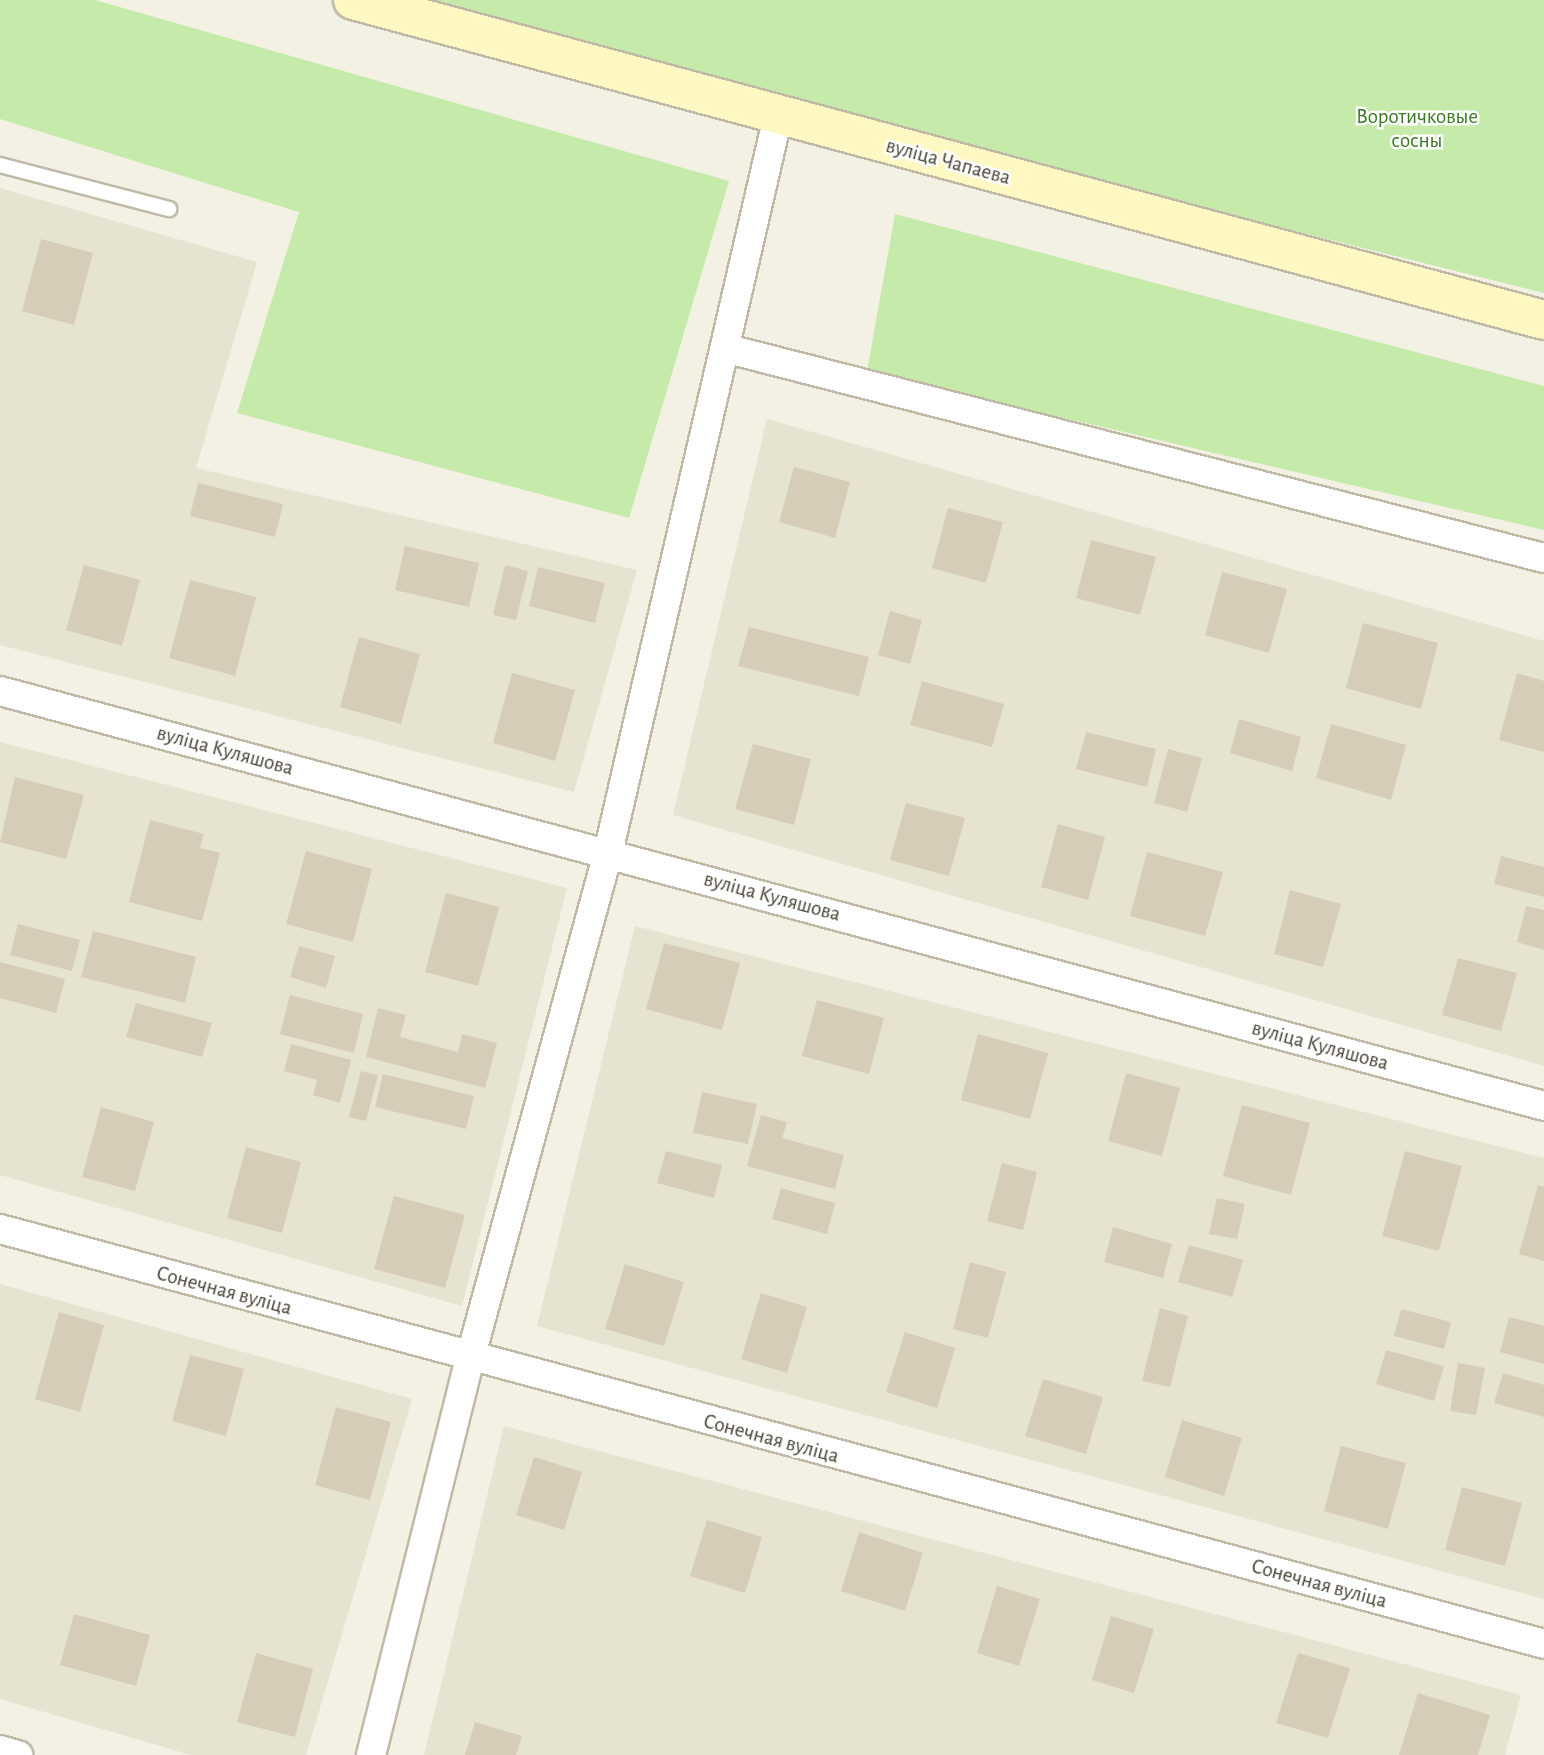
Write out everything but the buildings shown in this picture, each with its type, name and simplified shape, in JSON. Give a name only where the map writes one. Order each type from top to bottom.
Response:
[{"type":"main road","name":"вуліца Чапаева","points":[[354,0],[1544,320]]},
{"type":"street","points":[[371,1755],[470,1359],[608,853],[728,349],[778,116]]},
{"type":"street","points":[[728,349],[1544,558]]},
{"type":"street","name":"вуліца Куляшова","points":[[0,691],[1544,1106]]},
{"type":"street","name":"Сонечная вуліца","points":[[0,1229],[470,1359],[1544,1644]]},
{"type":"street","points":[[0,1750],[18,1755]]},
{"type":"lane","points":[[0,166],[169,209]]},
{"type":"shaded area","points":[[0,188],[257,262],[196,468],[637,570],[574,792],[0,645]]},
{"type":"shaded area","points":[[767,419],[1544,641],[1544,1066],[673,815]]},
{"type":"shaded area","points":[[0,742],[567,888],[462,1306],[0,1175]]},
{"type":"shaded area","points":[[635,926],[1544,1158],[1544,1599],[537,1326]]},
{"type":"shaded area","points":[[0,1284],[412,1399],[306,1755],[191,1755],[0,1699]]},
{"type":"shaded area","points":[[504,1426],[1521,1695],[1505,1755],[424,1755]]},
{"type":"green space","points":[[0,0],[95,0],[729,181],[629,518],[237,413],[299,212],[0,119]]},
{"type":"green space","name":"Воротичковые сосны","points":[[391,0],[1544,0],[1544,293],[480,28]]},
{"type":"green space","points":[[895,214],[1544,386],[1544,530],[867,372]]}]
